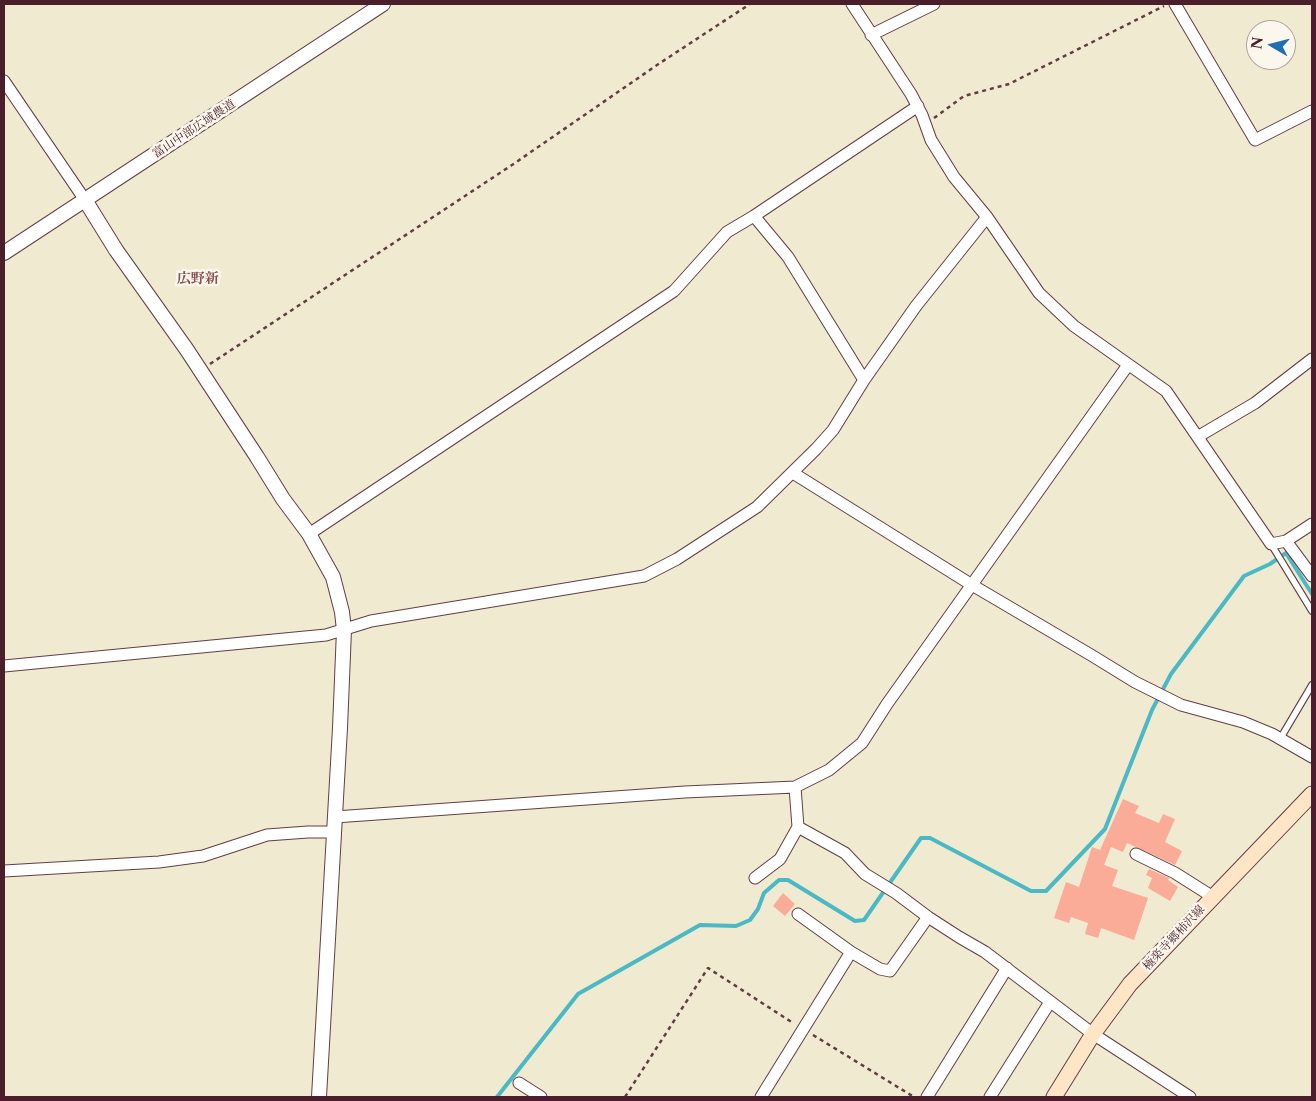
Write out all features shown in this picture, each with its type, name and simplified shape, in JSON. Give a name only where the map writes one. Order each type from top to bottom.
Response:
[{"type":"main road","name":"極楽寺郷柿沢線","points":[[1054,1097],[1093,1034],[1130,984],[1312,794]]},
{"type":"street","name":"富山中部広域農道","points":[[4,253],[383,4]]},
{"type":"street","points":[[852,4],[918,106],[931,140],[954,177],[987,217],[1039,293],[1074,326],[1166,391],[1271,544],[1286,541],[1312,524]]},
{"type":"street","points":[[871,35],[934,4]]},
{"type":"street","points":[[1175,4],[1255,140],[1312,111]]},
{"type":"street","points":[[4,80],[85,200],[116,250],[201,371],[283,499],[309,534],[333,578],[342,612],[344,630],[319,1097]]},
{"type":"street","points":[[309,534],[674,291],[727,232],[754,216],[918,106]]},
{"type":"street","points":[[754,216],[788,257],[864,380]]},
{"type":"street","points":[[4,666],[326,635],[371,621],[644,576],[677,559],[757,507],[793,473],[833,430],[864,380],[916,306],[987,217]]},
{"type":"street","points":[[1198,436],[1255,403],[1312,359]]},
{"type":"street","points":[[335,817],[685,792],[795,788],[829,770],[862,743],[1128,365]]},
{"type":"street","points":[[793,473],[972,585],[1142,686],[1181,705],[1244,722],[1312,757]]},
{"type":"street","points":[[1286,541],[1312,576]]},
{"type":"street","points":[[754,878],[780,859],[798,827],[795,788]]},
{"type":"street","points":[[798,827],[845,853],[865,874],[896,893],[959,938],[985,952],[1093,1034],[1190,1097]]},
{"type":"street","points":[[4,871],[159,862],[203,856],[267,835],[333,832]]},
{"type":"street","points":[[1136,854],[1174,873],[1213,897]]},
{"type":"street","points":[[798,914],[880,970],[890,971],[928,917]]},
{"type":"street","points":[[761,1097],[851,952]]},
{"type":"street","points":[[927,1097],[1008,968]]},
{"type":"street","points":[[990,1097],[1050,1002]]},
{"type":"street","points":[[519,1083],[541,1097]]},
{"type":"lane","points":[[1271,544],[1312,611]]},
{"type":"lane","points":[[1280,739],[1312,685]]},
{"type":"path","points":[[201,371],[512,165],[660,63],[750,4]]},
{"type":"path","points":[[924,123],[964,96],[1009,84],[1167,4]]},
{"type":"path","points":[[624,1097],[708,968],[914,1097]]},
{"type":"building","points":[[1123,799],[1139,806],[1135,813],[1159,823],[1163,814],[1175,819],[1165,842],[1182,851],[1175,865],[1127,843],[1123,852],[1111,847],[1104,865],[1118,870],[1112,886],[1148,898],[1134,940],[1101,928],[1098,938],[1085,934],[1088,923],[1071,917],[1069,923],[1054,918],[1066,882],[1079,887],[1092,847],[1100,850]]},
{"type":"building","points":[[1149,869],[1169,878],[1168,880],[1178,887],[1170,901],[1148,888],[1152,878],[1146,875]]},
{"type":"building","points":[[783,893],[795,904],[785,916],[773,906]]},
{"type":"waterway","points":[[497,1097],[578,994],[700,925],[736,926],[750,920],[758,909],[764,893],[779,880],[788,880],[855,921],[864,920],[921,838],[930,838],[1031,891],[1046,891],[1105,829],[1152,710],[1171,674],[1244,576],[1270,564],[1286,553],[1312,594]]},
{"type":"district","name":"広野新","points":[[198,279]]}]
